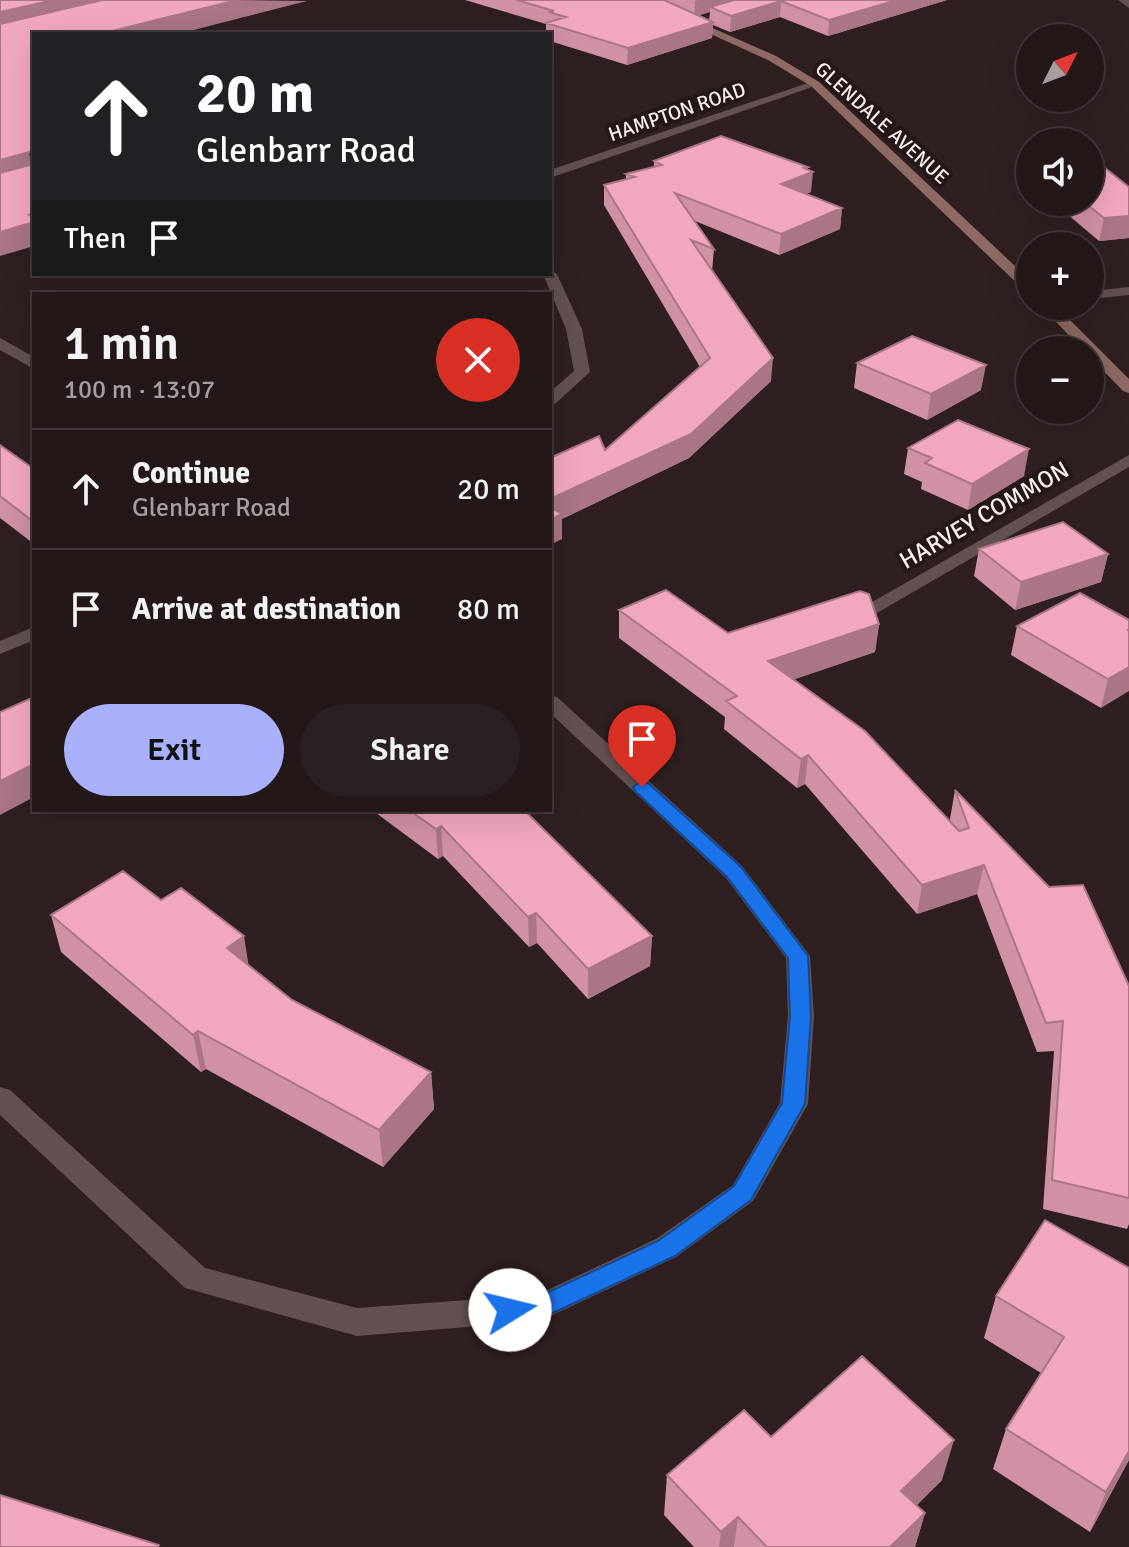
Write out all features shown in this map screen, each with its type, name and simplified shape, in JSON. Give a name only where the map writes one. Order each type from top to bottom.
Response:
[{"type":"main road","name":"GLENDALE AVENUE","points":[[641,0],[772,58],[815,84],[1016,275]]},
{"type":"main road","points":[[1062,320],[1129,388]]},
{"type":"street","points":[[1123,0],[1129,5]]},
{"type":"street","points":[[693,22],[705,18]]},
{"type":"street","name":"HAMPTON ROAD","points":[[552,173],[815,84]]},
{"type":"street","points":[[551,276],[574,329],[582,372],[552,398]]},
{"type":"street","points":[[1104,294],[1129,291]]},
{"type":"street","points":[[0,343],[32,363]]},
{"type":"street","name":"HARVEY COMMON","points":[[863,613],[1129,460]]},
{"type":"street","points":[[0,648],[32,634]]},
{"type":"street","points":[[0,1098],[196,1279],[357,1322],[540,1308],[666,1248],[743,1193],[794,1104],[801,1016],[798,956],[734,872],[552,704]]},
{"type":"building","points":[[0,0],[54,0],[0,12]]},
{"type":"building","points":[[102,0],[237,0],[114,32],[32,32],[32,154],[29,152],[0,160],[0,24]]},
{"type":"building","points":[[517,0],[664,0],[713,22],[628,48],[546,23],[566,17]]},
{"type":"building","points":[[734,0],[897,0],[829,20],[781,1],[731,16],[710,7]]},
{"type":"building","points":[[721,136],[808,167],[804,168],[813,172],[781,184],[842,208],[781,234],[675,193],[714,249],[691,240],[773,358],[691,434],[552,498],[552,457],[599,436],[605,450],[710,358],[604,185],[635,177],[626,174],[662,165],[654,161]]},
{"type":"building","points":[[32,158],[32,214],[29,215],[32,223],[0,232],[0,173],[30,165]]},
{"type":"building","points":[[1104,167],[1129,187],[1129,216],[1104,218],[1102,216],[1104,216]]},
{"type":"building","points":[[912,336],[986,365],[931,394],[857,363]]},
{"type":"building","points":[[958,420],[1029,449],[972,484],[925,463],[932,458],[908,448]]},
{"type":"building","points":[[0,445],[32,468],[32,520],[0,496]]},
{"type":"building","points":[[552,508],[562,514],[552,519]]},
{"type":"building","points":[[1063,522],[1108,554],[1021,582],[979,549]]},
{"type":"building","points":[[666,590],[728,633],[860,591],[869,594],[879,624],[768,661],[865,731],[959,831],[969,828],[955,790],[1049,887],[1083,885],[1129,986],[1129,1198],[1052,1180],[1063,1021],[1046,1023],[984,865],[922,885],[808,755],[801,759],[726,701],[737,696],[619,610]]},
{"type":"building","points":[[1080,593],[1129,620],[1129,667],[1108,679],[1017,626]]},
{"type":"building","points":[[32,698],[32,765],[0,781],[0,712]]},
{"type":"building","points":[[412,812],[526,812],[652,936],[588,969],[536,913],[528,917],[441,826],[436,829]]},
{"type":"building","points":[[123,871],[161,900],[181,888],[244,936],[227,948],[292,1000],[431,1072],[379,1130],[198,1031],[193,1035],[51,915]]},
{"type":"building","points":[[1045,1220],[1129,1268],[1129,1451],[1106,1492],[1006,1429],[1064,1337],[996,1296]]},
{"type":"building","points":[[862,1356],[954,1440],[901,1491],[925,1513],[890,1547],[767,1547],[738,1517],[721,1532],[667,1475],[744,1410],[771,1437]]},
{"type":"building","points":[[0,1495],[159,1545],[0,1547]]},
{"type":"route","points":[[510,1310],[540,1308],[666,1248],[743,1193],[794,1104],[801,1016],[798,956],[734,872],[642,787]]}]
